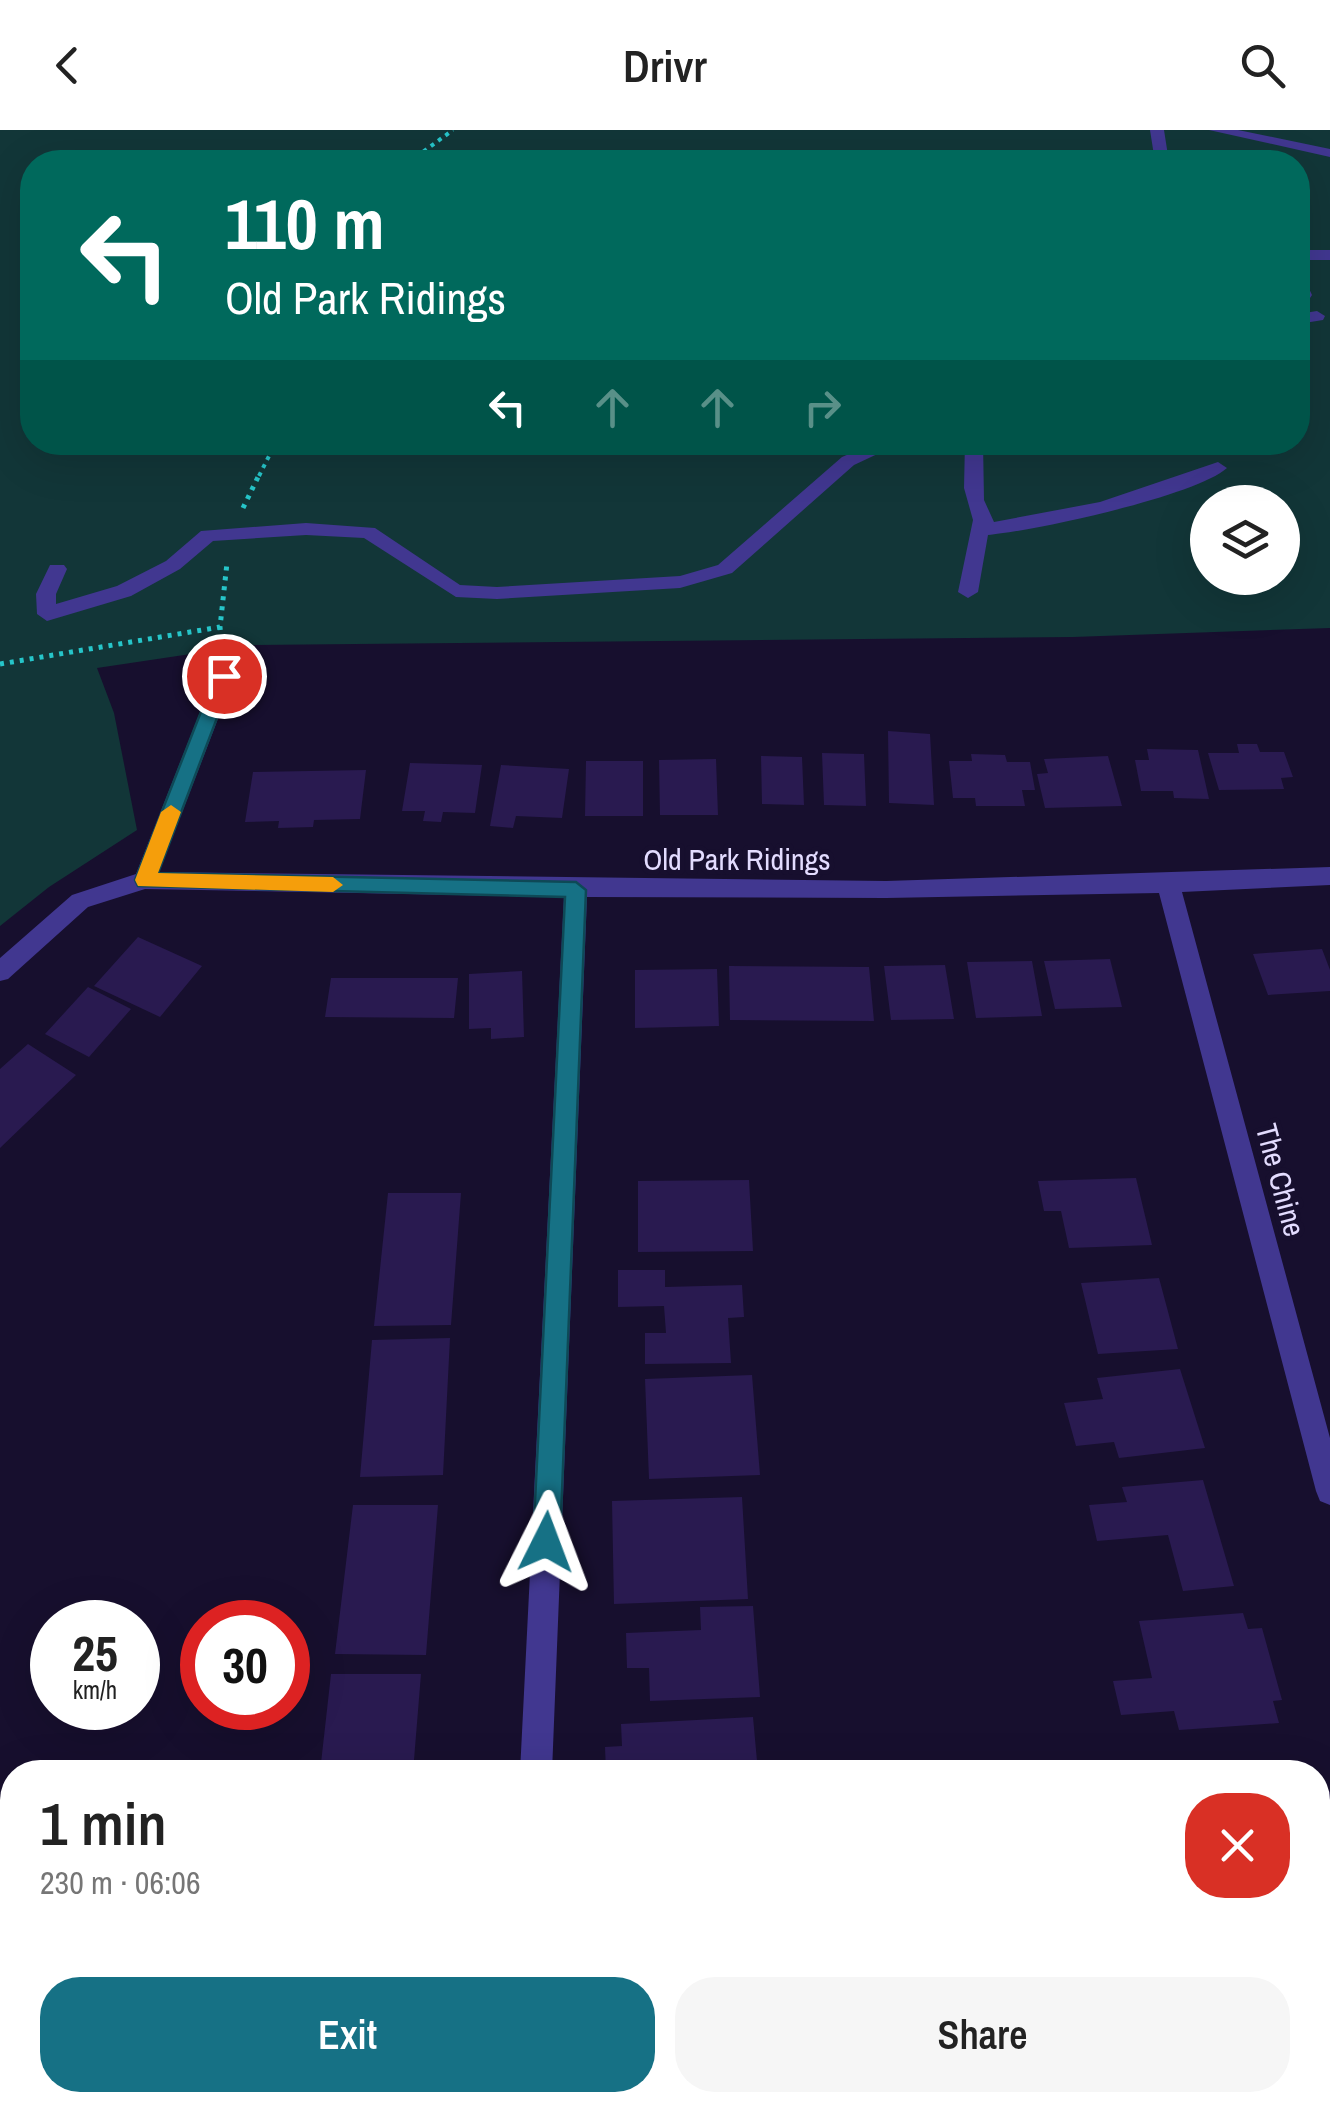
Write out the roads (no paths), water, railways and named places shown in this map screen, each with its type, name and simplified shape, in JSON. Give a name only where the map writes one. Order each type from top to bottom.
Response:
[{"type":"street","points":[[1216,130],[1330,153]]},
{"type":"street","points":[[1310,317],[1317,316]]},
{"type":"street","points":[[57,569],[46,594],[48,614],[124,591],[173,565],[208,535],[306,529],[368,532],[456,590],[496,593],[680,582],[725,568],[848,460],[861,455]]},
{"type":"street","points":[[968,592],[980,522],[975,455]]},
{"type":"street","points":[[980,522],[989,529],[1071,518],[1218,468]]},
{"type":"street","points":[[145,880],[224,676]]},
{"type":"street","name":"Old Park Ridings","points":[[0,972],[80,901],[145,880],[576,890],[1169,886],[1330,876]]},
{"type":"street","name":"The Chine","points":[[1169,886],[1330,1490]]},
{"type":"street","points":[[537,1760],[576,890]]}]
